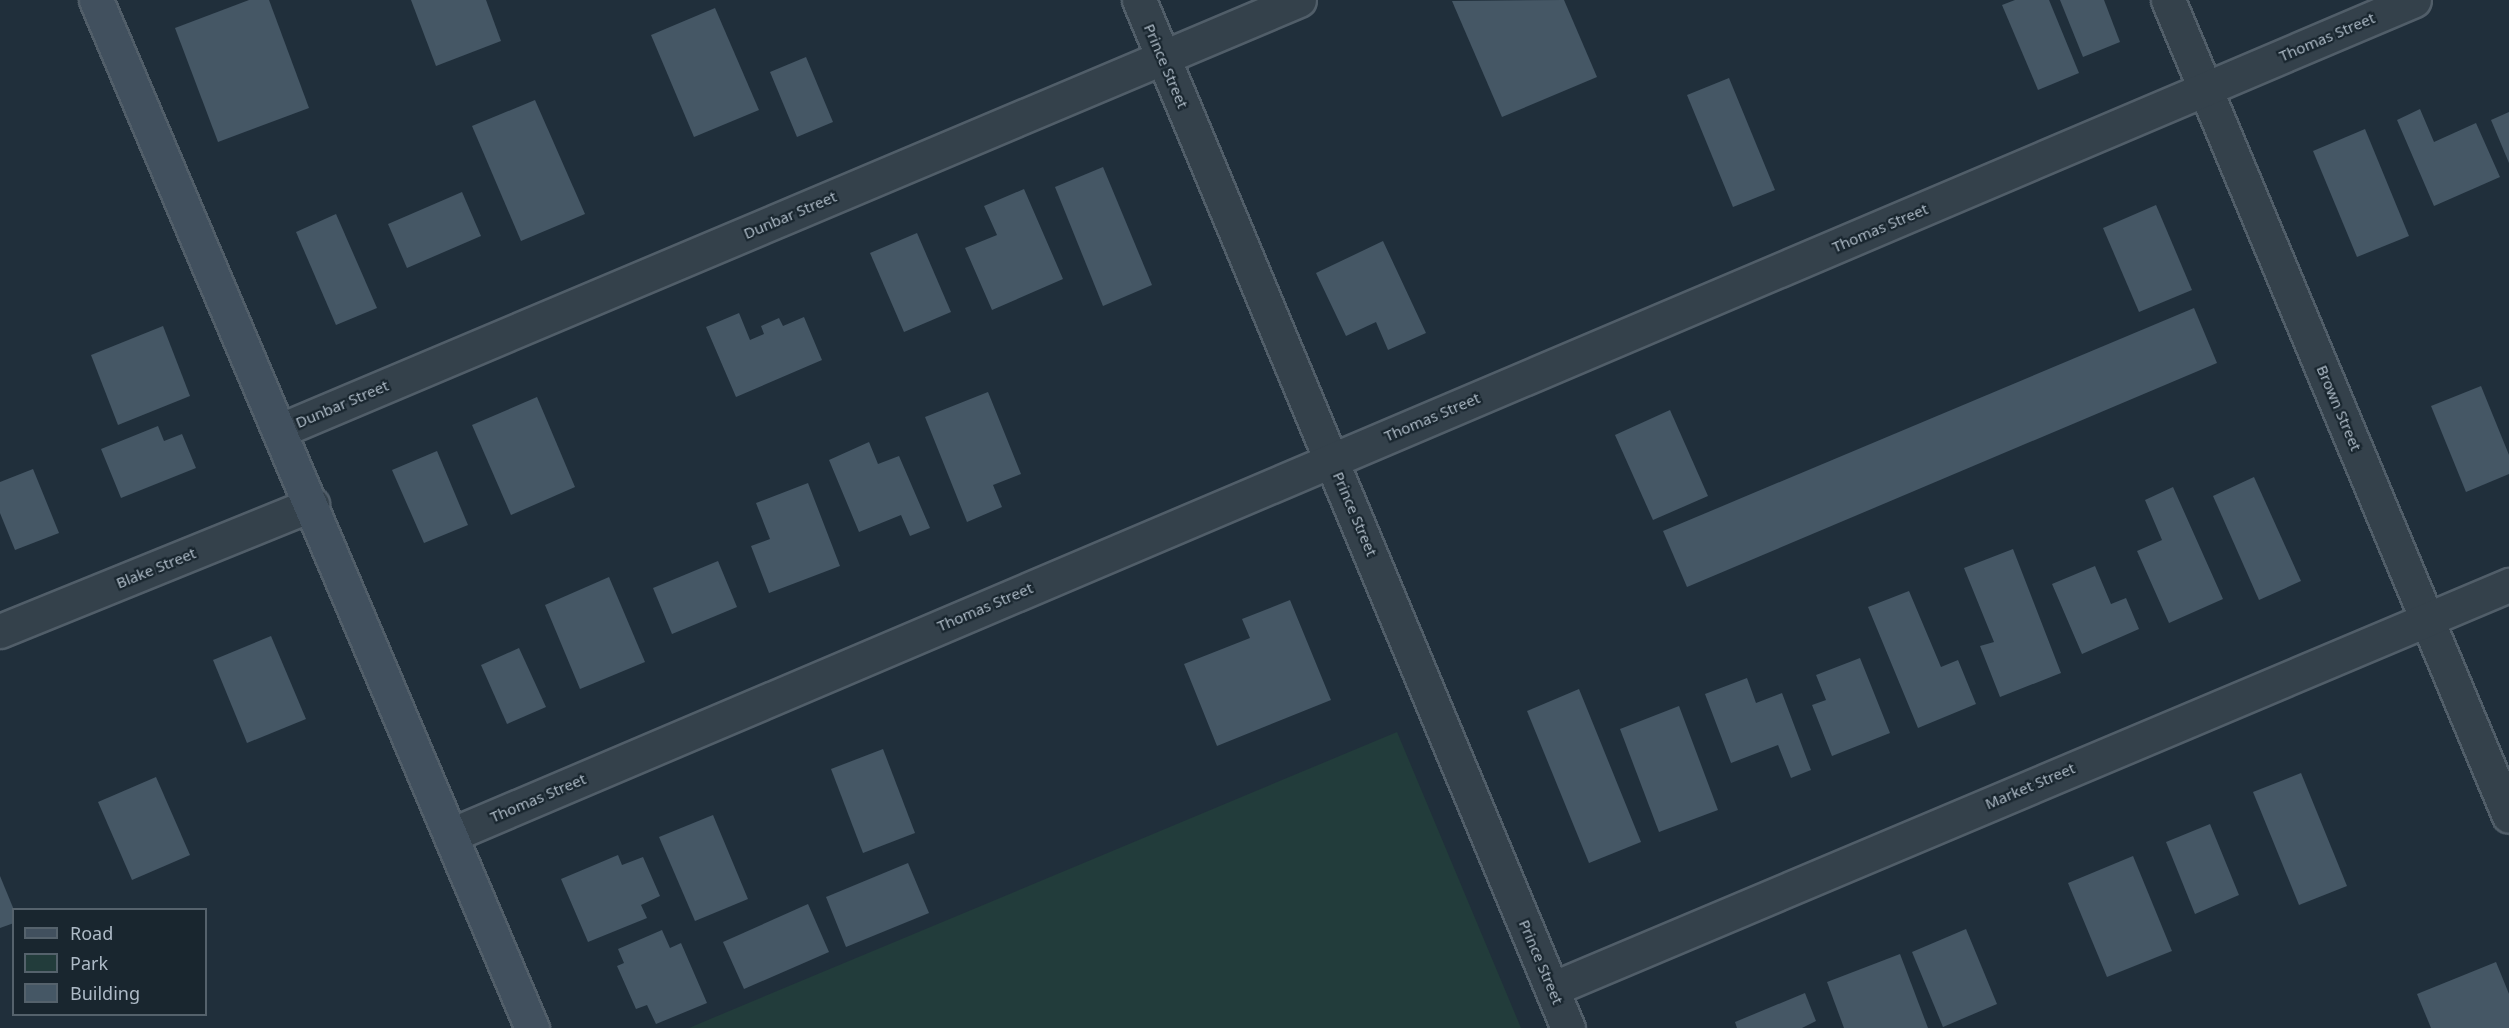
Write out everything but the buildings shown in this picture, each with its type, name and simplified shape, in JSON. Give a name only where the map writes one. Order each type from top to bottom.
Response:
[{"type":"street","points":[[96,0],[281,430],[532,1028]]},
{"type":"street","name":"Prince Street","points":[[1139,0],[1568,1028]]},
{"type":"street","name":"Dunbar Street","points":[[281,430],[1299,0]]},
{"type":"street","name":"Brown Street","points":[[2168,0],[2509,816]]},
{"type":"street","name":"Thomas Street","points":[[451,835],[2414,0]]},
{"type":"street","name":"Blake Street","points":[[0,632],[312,504]]},
{"type":"street","name":"Market Street","points":[[1552,988],[2509,585]]},
{"type":"green space","points":[[1397,732],[1521,1028],[689,1028],[715,1017]]}]
